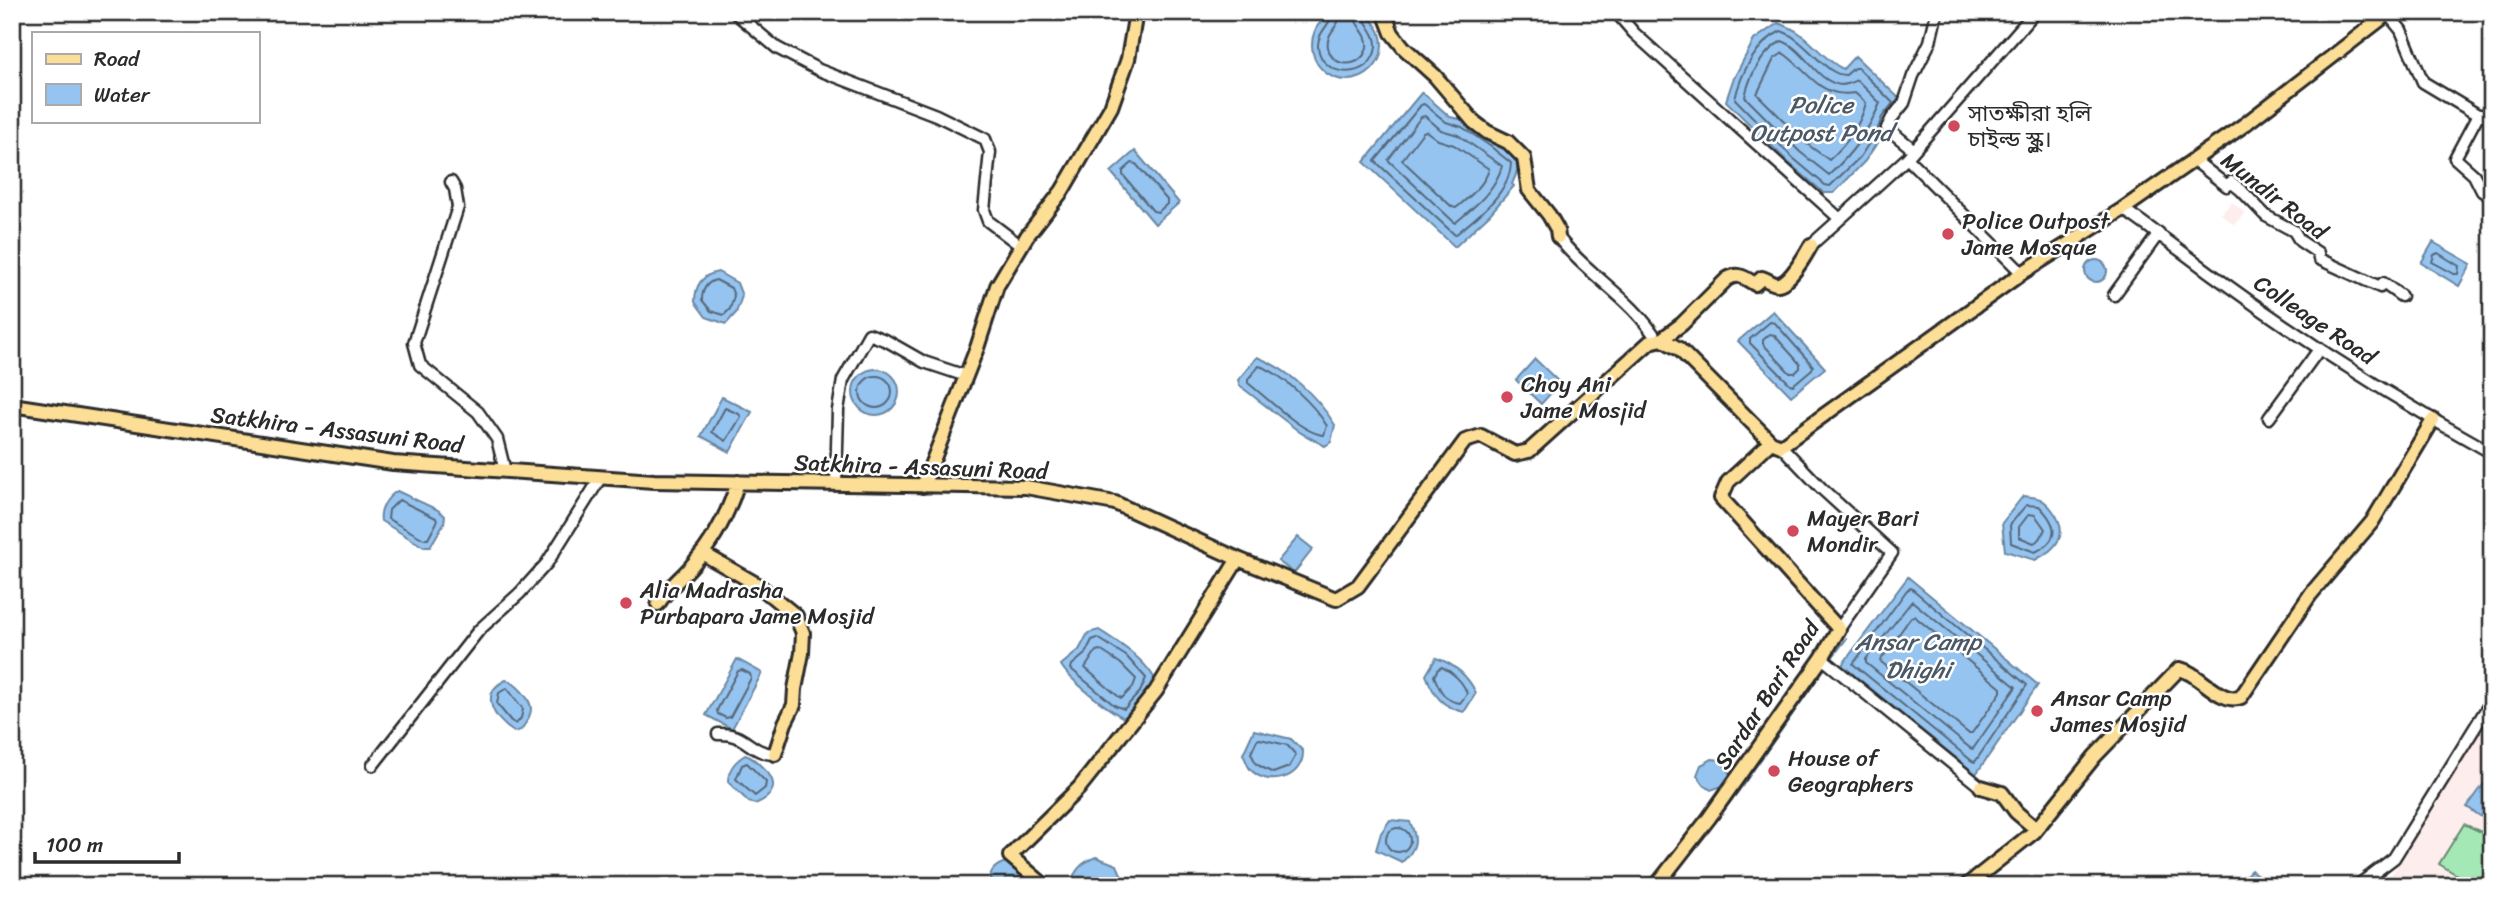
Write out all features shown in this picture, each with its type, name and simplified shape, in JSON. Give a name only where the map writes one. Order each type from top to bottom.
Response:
[{"type":"main road","points":[[923,486],[966,376],[997,286],[1021,246],[1062,191],[1111,107],[1128,60],[1136,12]]},
{"type":"main road","points":[[1384,12],[1392,33],[1404,48],[1441,83],[1471,120],[1487,132],[1508,142],[1524,158],[1529,190],[1549,215],[1557,229],[1558,237]]},
{"type":"main road","points":[[1659,340],[1679,349],[1776,444],[2244,125],[2389,13]]},
{"type":"main road","points":[[1659,340],[1682,324],[1733,275],[1745,277],[1755,284],[1762,278],[1778,284],[1783,282],[1801,263],[1811,245]]},
{"type":"main road","name":"Satkhira - Assasuni Road","points":[[12,405],[393,463],[601,477],[1026,487],[1115,503],[1238,559],[1336,599],[1358,586],[1465,441],[1481,436],[1515,454],[1529,451],[1650,342],[1659,340]]},
{"type":"main road","points":[[1966,886],[2036,829],[2095,756],[2179,668],[2191,673],[2225,698],[2235,700],[2241,697],[2311,595],[2372,522],[2433,420]]},
{"type":"main road","name":"Sardar Bari Road","points":[[1656,886],[1709,818],[1822,658],[1839,629],[1721,498],[1728,482],[1776,444]]},
{"type":"main road","points":[[658,604],[666,590],[702,553],[728,509],[738,482]]},
{"type":"main road","points":[[702,553],[758,585],[796,616],[803,633],[794,705],[775,754]]},
{"type":"main road","points":[[1045,886],[1010,856],[1079,788],[1156,691],[1238,559]]},
{"type":"main road","points":[[1981,787],[2002,793],[2016,812],[2036,829]]},
{"type":"street","points":[[734,12],[777,48],[819,70],[936,115],[985,139],[990,152],[984,210],[988,221],[1021,246]]},
{"type":"street","points":[[1616,12],[1634,33],[1840,219]]},
{"type":"street","points":[[1937,12],[1930,43],[1913,76],[1904,103],[1888,128],[2022,274]]},
{"type":"street","points":[[1811,245],[1910,154],[2035,12]]},
{"type":"street","points":[[2389,13],[2401,30],[2423,82],[2478,115],[2492,114]]},
{"type":"street","points":[[2478,115],[2455,158],[2474,175],[2482,191],[2492,197]]},
{"type":"street","name":"Mundir Road","points":[[2194,160],[2227,186],[2231,182],[2266,216],[2294,230],[2300,241],[2318,253],[2319,259],[2380,287],[2383,284],[2401,296]]},
{"type":"street","points":[[451,182],[458,207],[414,343],[420,365],[478,412],[497,439],[505,471]]},
{"type":"street","name":"Colleage Road","points":[[2123,209],[2159,233],[2212,275],[2320,348],[2433,420],[2492,453]]},
{"type":"street","points":[[2115,295],[2159,233]]},
{"type":"street","points":[[1558,237],[1659,340]]},
{"type":"street","points":[[836,484],[838,411],[843,380],[869,334],[924,362],[966,376]]},
{"type":"street","points":[[2269,418],[2320,348]]},
{"type":"street","points":[[1776,444],[1892,553],[1839,629]]},
{"type":"street","points":[[373,765],[478,630],[520,593],[547,563],[601,477]]},
{"type":"street","points":[[1822,658],[1981,787]]},
{"type":"street","points":[[2357,886],[2395,858],[2492,700]]},
{"type":"street","points":[[718,734],[732,733],[762,754],[775,754]]},
{"type":"shaded area","points":[[2232,202],[2245,213],[2234,225],[2221,214]]},
{"type":"shaded area","points":[[2492,707],[2492,886],[2378,886],[2395,870]]},
{"type":"green space","points":[[2464,824],[2492,837],[2492,886],[2475,886],[2439,864]]},
{"type":"water","points":[[1354,10],[1367,16],[1376,25],[1380,31],[1380,59],[1372,70],[1361,78],[1340,80],[1322,70],[1314,59],[1312,38],[1322,20],[1333,12]]},
{"type":"water","name":"Police Outpost Pond","points":[[1778,23],[1798,33],[1843,69],[1855,56],[1904,103],[1888,121],[1883,134],[1865,161],[1834,193],[1824,193],[1726,101],[1733,80],[1754,40]]},
{"type":"water","points":[[1422,92],[1450,117],[1464,120],[1515,155],[1517,163],[1512,184],[1514,186],[1490,214],[1455,247],[1364,162]]},
{"type":"water","points":[[1135,151],[1179,203],[1155,224],[1111,172]]},
{"type":"water","points":[[2433,242],[2471,264],[2459,286],[2421,263]]},
{"type":"water","points":[[2096,260],[2104,263],[2107,271],[2104,279],[2096,282],[2088,279],[2085,271],[2088,263]]},
{"type":"water","points":[[718,272],[737,283],[742,296],[736,313],[726,324],[706,317],[695,302],[700,282]]},
{"type":"water","points":[[1773,311],[1825,368],[1791,396],[1738,341]]},
{"type":"water","points":[[1257,357],[1291,376],[1320,404],[1335,425],[1331,442],[1325,446],[1301,433],[1240,386],[1238,380]]},
{"type":"water","points":[[1535,359],[1560,383],[1541,404],[1516,380]]},
{"type":"water","points":[[876,369],[892,376],[899,392],[892,408],[876,415],[860,408],[853,392],[860,376]]},
{"type":"water","points":[[722,397],[752,412],[730,452],[701,436]]},
{"type":"water","points":[[397,491],[445,516],[444,523],[430,547],[424,547],[381,521],[385,504]]},
{"type":"water","points":[[2023,496],[2038,498],[2046,503],[2058,519],[2060,527],[2061,534],[2055,546],[2035,560],[2005,551],[2002,523]]},
{"type":"water","points":[[1298,537],[1313,549],[1294,573],[1278,561]]},
{"type":"water","name":"Ansar Camp Dhighi","points":[[1908,577],[2038,685],[1976,774],[1842,665]]},
{"type":"water","points":[[1099,630],[1137,658],[1155,679],[1146,696],[1124,718],[1080,686],[1061,665],[1079,650],[1088,633]]},
{"type":"water","points":[[1436,658],[1460,671],[1476,693],[1464,712],[1444,704],[1432,689],[1426,675]]},
{"type":"water","points":[[737,659],[762,673],[732,729],[706,715]]},
{"type":"water","points":[[506,680],[522,692],[531,709],[521,730],[514,732],[500,721],[492,706],[493,692],[497,685]]},
{"type":"water","points":[[1254,730],[1291,739],[1303,751],[1298,768],[1284,778],[1275,779],[1257,775],[1250,769],[1243,754]]},
{"type":"water","points":[[745,755],[753,759],[772,779],[771,793],[755,804],[749,802],[728,782],[733,766]]},
{"type":"water","points":[[1712,759],[1721,760],[1731,776],[1728,784],[1711,790],[1697,775],[1701,765]]},
{"type":"water","points":[[2492,773],[2492,824],[2467,807]]},
{"type":"water","points":[[1390,820],[1410,822],[1414,834],[1415,844],[1402,862],[1376,850],[1381,833]]},
{"type":"water","points":[[1096,857],[1117,865],[1123,879],[1130,886],[1069,886],[1079,868]]},
{"type":"water","points":[[1006,862],[1041,886],[993,886],[990,881],[992,871]]},
{"type":"water","points":[[2251,870],[2271,886],[2235,886]]},
{"type":"waterway","points":[[1830,660],[1846,639]]},
{"type":"waterway","points":[[1665,886],[1737,793],[1826,666]]},
{"type":"place","name":"সাতক্ষীরা হলি চাইল্ড স্কুল।","points":[[1954,126]]},
{"type":"place","name":"Police Outpost Jame Mosque","points":[[1948,234]]},
{"type":"place","name":"Choy Ani Jame Mosjid","points":[[1507,397]]},
{"type":"place","name":"Mayer Bari Mondir","points":[[1793,531]]},
{"type":"place","name":"Alia Madrasha Purbapara Jame Mosjid","points":[[626,603]]},
{"type":"place","name":"Ansar Camp James Mosjid","points":[[2037,711]]},
{"type":"place","name":"House of Geographers","points":[[1774,771]]}]
